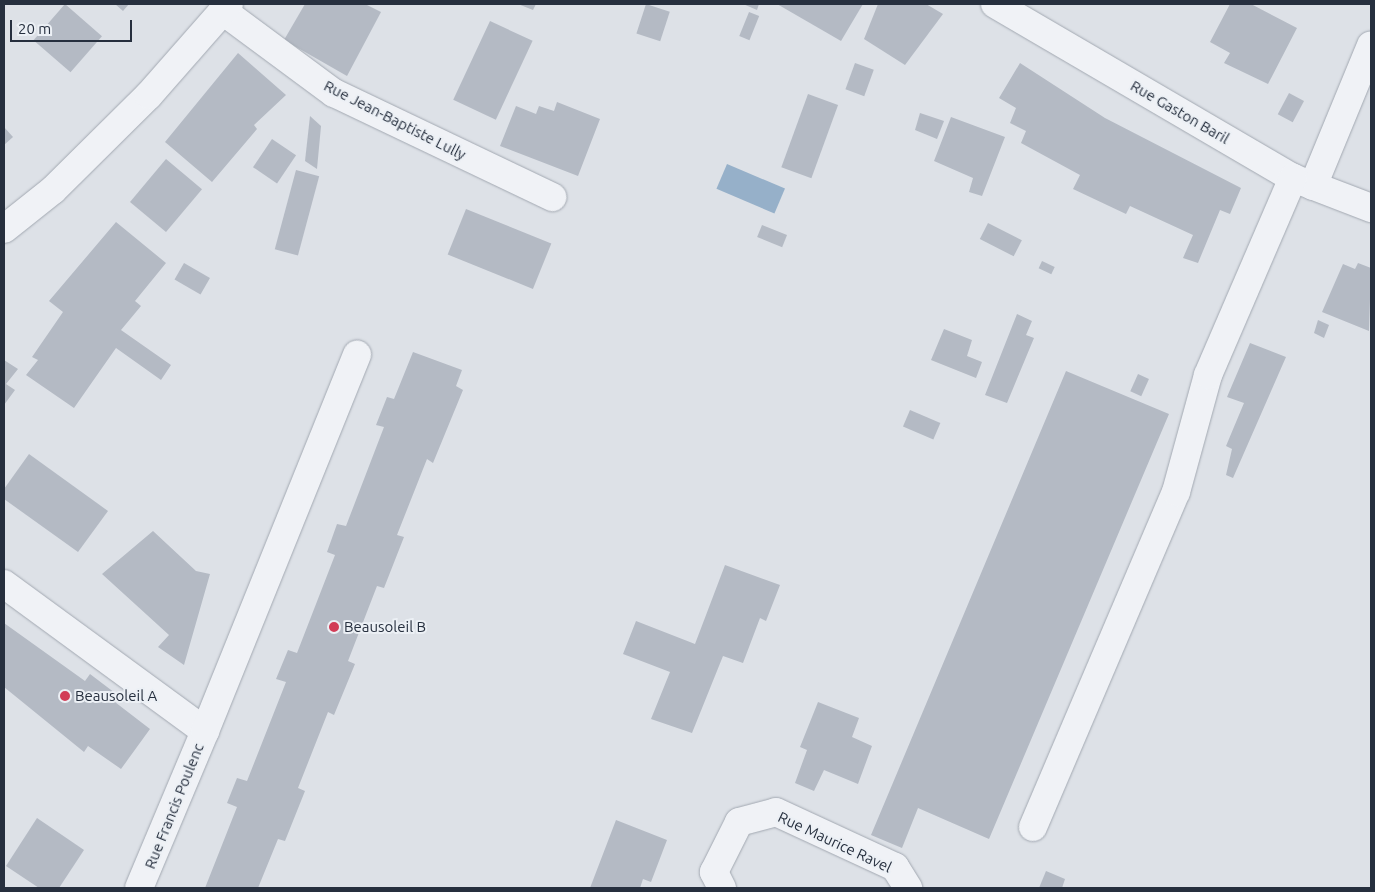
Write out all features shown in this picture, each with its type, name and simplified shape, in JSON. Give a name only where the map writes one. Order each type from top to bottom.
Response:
[{"type":"street","name":"Rue Gaston Baril","points":[[995,4],[1303,182],[1371,208]]},
{"type":"street","points":[[4,229],[53,190],[142,102],[226,7]]},
{"type":"street","name":"Rue Jean-Baptiste Lully","points":[[226,7],[334,93],[552,197]]},
{"type":"street","points":[[1033,826],[1176,492],[1208,375],[1371,45]]},
{"type":"street","points":[[205,731],[357,354]]},
{"type":"street","name":"Rue Francis Poulenc","points":[[4,584],[205,731],[139,888]]},
{"type":"street","name":"Rue Maurice Ravel","points":[[722,888],[714,872],[739,822],[776,812],[895,867],[908,888]]},
{"type":"water","points":[[727,164],[785,189],[774,213],[716,189]]},
{"type":"building","points":[[65,4],[102,36],[70,72],[34,40]]},
{"type":"building","points":[[115,4],[129,4],[123,11]]},
{"type":"building","points":[[305,4],[365,4],[381,12],[347,76],[284,40]]},
{"type":"building","points":[[518,4],[536,4],[533,10]]},
{"type":"building","points":[[646,4],[670,12],[660,41],[636,33]]},
{"type":"building","points":[[743,4],[759,4],[757,10]]},
{"type":"building","points":[[777,4],[863,4],[841,41]]},
{"type":"building","points":[[878,4],[926,4],[943,14],[905,65],[864,39]]},
{"type":"building","points":[[1230,4],[1251,4],[1297,28],[1268,84],[1224,63],[1230,53],[1210,42]]},
{"type":"building","points":[[749,12],[759,16],[749,40],[739,36]]},
{"type":"building","points":[[490,21],[533,41],[496,120],[453,100]]},
{"type":"building","points":[[238,53],[286,95],[254,125],[257,129],[212,182],[165,142]]},
{"type":"building","points":[[855,63],[874,70],[864,96],[845,89]]},
{"type":"building","points":[[1020,63],[1105,118],[1241,188],[1230,214],[1220,210],[1198,263],[1183,258],[1193,235],[1130,206],[1126,214],[1073,189],[1080,175],[1021,143],[1026,131],[1010,123],[1016,108],[999,98]]},
{"type":"building","points":[[1289,93],[1304,101],[1293,122],[1278,114]]},
{"type":"building","points":[[808,94],[838,105],[811,178],[781,167]]},
{"type":"building","points":[[557,102],[600,119],[578,176],[500,146],[516,106],[536,114],[539,106],[554,111]]},
{"type":"building","points":[[920,113],[944,121],[937,139],[915,130]]},
{"type":"building","points":[[310,116],[321,126],[317,169],[305,161]]},
{"type":"building","points":[[951,117],[1005,137],[982,196],[969,192],[973,178],[934,161]]},
{"type":"building","points":[[4,127],[13,137],[4,145]]},
{"type":"building","points":[[272,139],[296,155],[277,183],[253,167]]},
{"type":"building","points":[[166,159],[202,189],[166,232],[130,202]]},
{"type":"building","points":[[296,170],[319,176],[298,255],[275,249]]},
{"type":"building","points":[[466,209],[551,243],[533,289],[448,254]]},
{"type":"building","points":[[116,222],[166,263],[135,301],[141,306],[121,330],[171,365],[161,380],[116,348],[74,408],[26,375],[38,360],[32,357],[63,312],[49,301]]},
{"type":"building","points":[[988,223],[1022,240],[1014,256],[980,239]]},
{"type":"building","points":[[762,225],[787,235],[782,247],[757,237]]},
{"type":"building","points":[[1042,261],[1055,267],[1051,274],[1039,268]]},
{"type":"building","points":[[184,263],[210,278],[200,294],[174,279]]},
{"type":"building","points":[[1358,263],[1371,268],[1369,331],[1322,312],[1343,264],[1355,269]]},
{"type":"building","points":[[1017,314],[1032,321],[1026,335],[1034,338],[1007,403],[985,395]]},
{"type":"building","points":[[1318,320],[1329,325],[1324,338],[1314,333]]},
{"type":"building","points":[[944,329],[972,340],[967,356],[982,362],[976,378],[931,360]]},
{"type":"building","points":[[1250,343],[1286,357],[1233,478],[1226,475],[1232,449],[1226,446],[1244,403],[1227,397]]},
{"type":"building","name":"Beausoleil B","points":[[413,352],[462,370],[456,386],[463,390],[433,463],[427,459],[397,535],[404,537],[384,588],[377,586],[348,661],[355,664],[334,715],[328,712],[298,788],[305,791],[285,841],[278,839],[258,888],[205,888],[237,807],[227,803],[237,778],[247,781],[286,682],[276,679],[288,650],[297,653],[335,555],[327,552],[337,524],[346,526],[384,427],[376,425],[387,397],[394,399]]},
{"type":"building","points":[[4,360],[18,369],[6,384],[15,390],[4,405]]},
{"type":"building","points":[[1066,371],[1169,414],[989,839],[918,808],[902,848],[871,835]]},
{"type":"building","points":[[1138,374],[1149,379],[1141,396],[1130,391]]},
{"type":"building","points":[[910,410],[940,423],[933,439],[903,427]]},
{"type":"building","points":[[29,454],[108,511],[78,552],[4,499],[4,489]]},
{"type":"building","points":[[153,531],[196,571],[210,574],[184,665],[158,647],[169,635],[102,574]]},
{"type":"building","points":[[725,565],[780,585],[766,621],[760,618],[743,663],[723,656],[692,733],[651,719],[670,672],[623,654],[636,621],[695,644]]},
{"type":"building","name":"Beausoleil A","points":[[4,623],[85,681],[90,674],[115,693],[111,699],[150,729],[121,769],[88,746],[84,752],[4,687]]},
{"type":"building","points":[[818,702],[859,718],[852,737],[872,746],[858,784],[824,770],[814,791],[795,783],[807,750],[800,747]]},
{"type":"building","points":[[37,818],[84,850],[59,888],[39,888],[6,866]]},
{"type":"building","points":[[616,820],[667,840],[651,882],[643,879],[640,888],[590,888]]},
{"type":"building","points":[[1046,871],[1065,879],[1062,888],[1039,888]]},
{"type":"place","name":"Beausoleil B","points":[[334,627]]},
{"type":"place","name":"Beausoleil A","points":[[65,696]]}]
